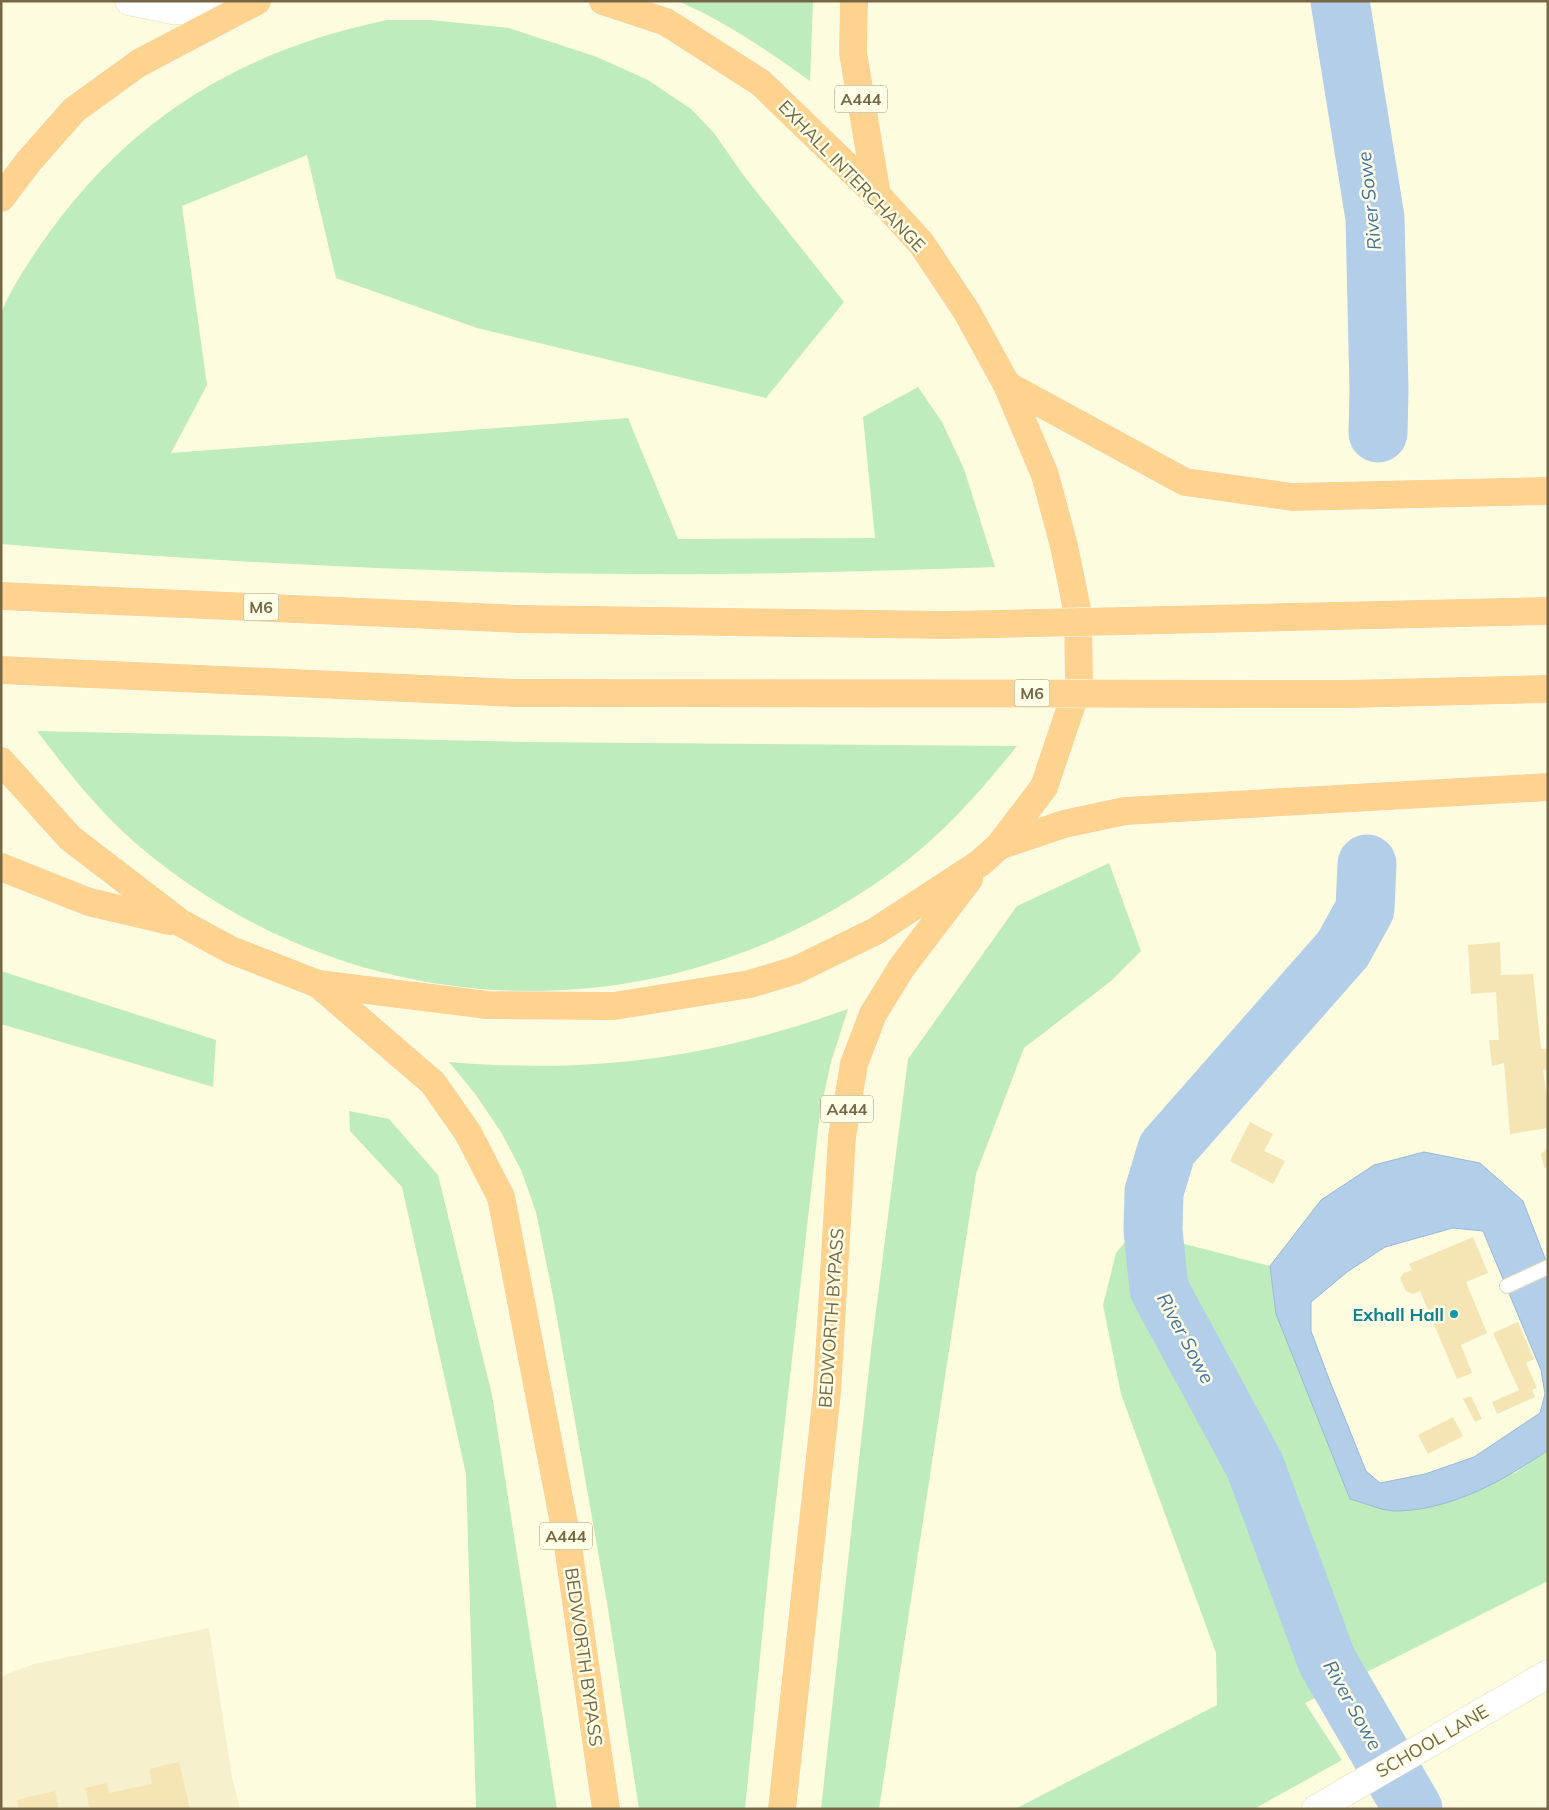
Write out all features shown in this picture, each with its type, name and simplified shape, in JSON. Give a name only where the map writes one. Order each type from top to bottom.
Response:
[{"type":"highway","name":"EXHALL INTERCHANGE","points":[[1,761],[70,838],[181,923],[232,950],[318,984],[487,1005],[614,1006],[750,984],[796,970],[876,931],[989,855],[1044,787],[1079,683],[1078,614],[1064,546],[1045,476],[1007,385],[967,312],[921,242],[762,83],[666,22],[603,1]]},
{"type":"highway","name":"A444","points":[[854,1],[853,53],[876,196]]},
{"type":"highway","points":[[1,198],[29,161],[74,110],[139,63],[248,5]]},
{"type":"highway","points":[[1007,385],[1186,482],[1292,496],[1548,491]]},
{"type":"highway","name":"M6","points":[[1,596],[520,619],[949,625],[1548,611]]},
{"type":"highway","name":"M6","points":[[5,670],[515,693],[1348,694],[1548,689]]},
{"type":"highway","points":[[989,855],[1064,824],[1125,811],[1548,787]]},
{"type":"highway","name":"BEDWORTH BYPASS","points":[[782,1809],[827,1392],[842,1137],[854,1064],[873,1014],[902,967],[989,855]]},
{"type":"highway","points":[[1,867],[88,902],[181,923]]},
{"type":"highway","name":"BEDWORTH BYPASS","points":[[318,984],[433,1083],[468,1133],[501,1197],[567,1540],[606,1809]]},
{"type":"street","points":[[129,1],[172,10],[248,5]]},
{"type":"street","name":"SCHOOL LANE","points":[[1316,1809],[1548,1674]]},
{"type":"lane","points":[[1507,1286],[1548,1267]]},
{"type":"shaded area","points":[[209,1628],[232,1777],[240,1809],[1,1809],[1,1679],[5,1675],[34,1664]]},
{"type":"green space","points":[[678,1],[813,1],[810,81],[730,28]]},
{"type":"green space","points":[[387,20],[431,20],[509,28],[597,57],[648,80],[691,109],[714,133],[744,176],[844,302],[766,398],[477,328],[336,278],[307,155],[182,206],[207,385],[171,453],[628,418],[678,539],[875,538],[863,417],[918,387],[942,422],[964,469],[995,567],[725,574],[556,573],[397,569],[239,561],[1,544],[1,317],[12,290],[41,244],[75,200],[111,161],[150,126],[191,97],[235,72],[283,50],[333,33]]},
{"type":"green space","points":[[37,731],[527,742],[1017,746],[964,807],[921,849],[905,862],[815,920],[720,961],[621,984],[520,991],[419,981],[321,953],[227,909],[140,847],[125,834],[85,792]]},
{"type":"green space","points":[[1109,863],[1141,951],[1111,981],[1024,1048],[976,1174],[879,1809],[821,1809],[871,1350],[908,1059],[1017,906]]},
{"type":"green space","points":[[1,971],[216,1040],[213,1087],[1,1024]]},
{"type":"green space","points":[[848,1009],[831,1062],[820,1112],[772,1536],[745,1809],[639,1809],[607,1603],[553,1296],[536,1212],[521,1170],[501,1132],[476,1095],[449,1062],[554,1066],[651,1058],[748,1040]]},
{"type":"green space","points":[[349,1111],[389,1119],[438,1175],[492,1395],[557,1809],[476,1809],[466,1474],[402,1187],[350,1131]]},
{"type":"green space","points":[[1134,1231],[1270,1266],[1276,1314],[1350,1499],[1515,1473],[1548,1450],[1548,1581],[1305,1703],[1342,1760],[1254,1809],[1015,1809],[1217,1705],[1216,1653],[1121,1394],[1103,1305],[1116,1253]]},
{"type":"water","points":[[1424,1152],[1480,1163],[1523,1201],[1548,1266],[1548,1450],[1514,1472],[1478,1491],[1459,1499],[1419,1509],[1387,1510],[1350,1499],[1276,1314],[1270,1266],[1321,1200],[1374,1165]],"holes":[[[1453,1228],[1483,1231],[1541,1370],[1545,1394],[1540,1413],[1474,1457],[1425,1474],[1380,1483],[1366,1471],[1329,1379],[1311,1331],[1311,1302],[1347,1272],[1385,1247]]]},
{"type":"building","points":[[1500,942],[1501,975],[1533,974],[1541,1049],[1548,1049],[1548,1070],[1543,1070],[1548,1105],[1548,1128],[1510,1134],[1504,1063],[1492,1066],[1489,1040],[1499,1040],[1496,992],[1471,994],[1468,945]]},
{"type":"building","points":[[1250,1122],[1273,1134],[1264,1151],[1285,1161],[1273,1184],[1230,1161]]},
{"type":"building","points":[[1548,1147],[1548,1169],[1544,1167],[1541,1154]]},
{"type":"building","name":"Exhall Hall","points":[[1473,1237],[1488,1273],[1466,1282],[1487,1333],[1461,1345],[1472,1373],[1457,1379],[1420,1291],[1413,1294],[1406,1291],[1400,1278],[1404,1273],[1412,1270],[1409,1264]]},
{"type":"building","points":[[1518,1322],[1534,1359],[1526,1363],[1537,1388],[1532,1390],[1535,1397],[1497,1414],[1492,1402],[1519,1390],[1493,1333]]},
{"type":"building","points":[[1471,1396],[1482,1419],[1475,1422],[1463,1399]]},
{"type":"building","points":[[1453,1417],[1463,1436],[1428,1454],[1418,1435]]},
{"type":"building","points":[[179,1762],[190,1809],[90,1809],[85,1788],[107,1783],[109,1793],[152,1784],[149,1769]]},
{"type":"building","points":[[55,1791],[59,1809],[19,1809],[17,1800]]},
{"type":"waterway","name":"River Sowe","points":[[1340,1],[1375,218],[1379,390],[1378,433]]},
{"type":"waterway","name":"River Sowe","points":[[1367,864],[1365,909],[1343,949],[1167,1149],[1154,1192],[1153,1230],[1159,1289],[1255,1466],[1327,1661],[1413,1809]]},
{"type":"place","name":"Exhall Hall","points":[[1454,1314]]}]
